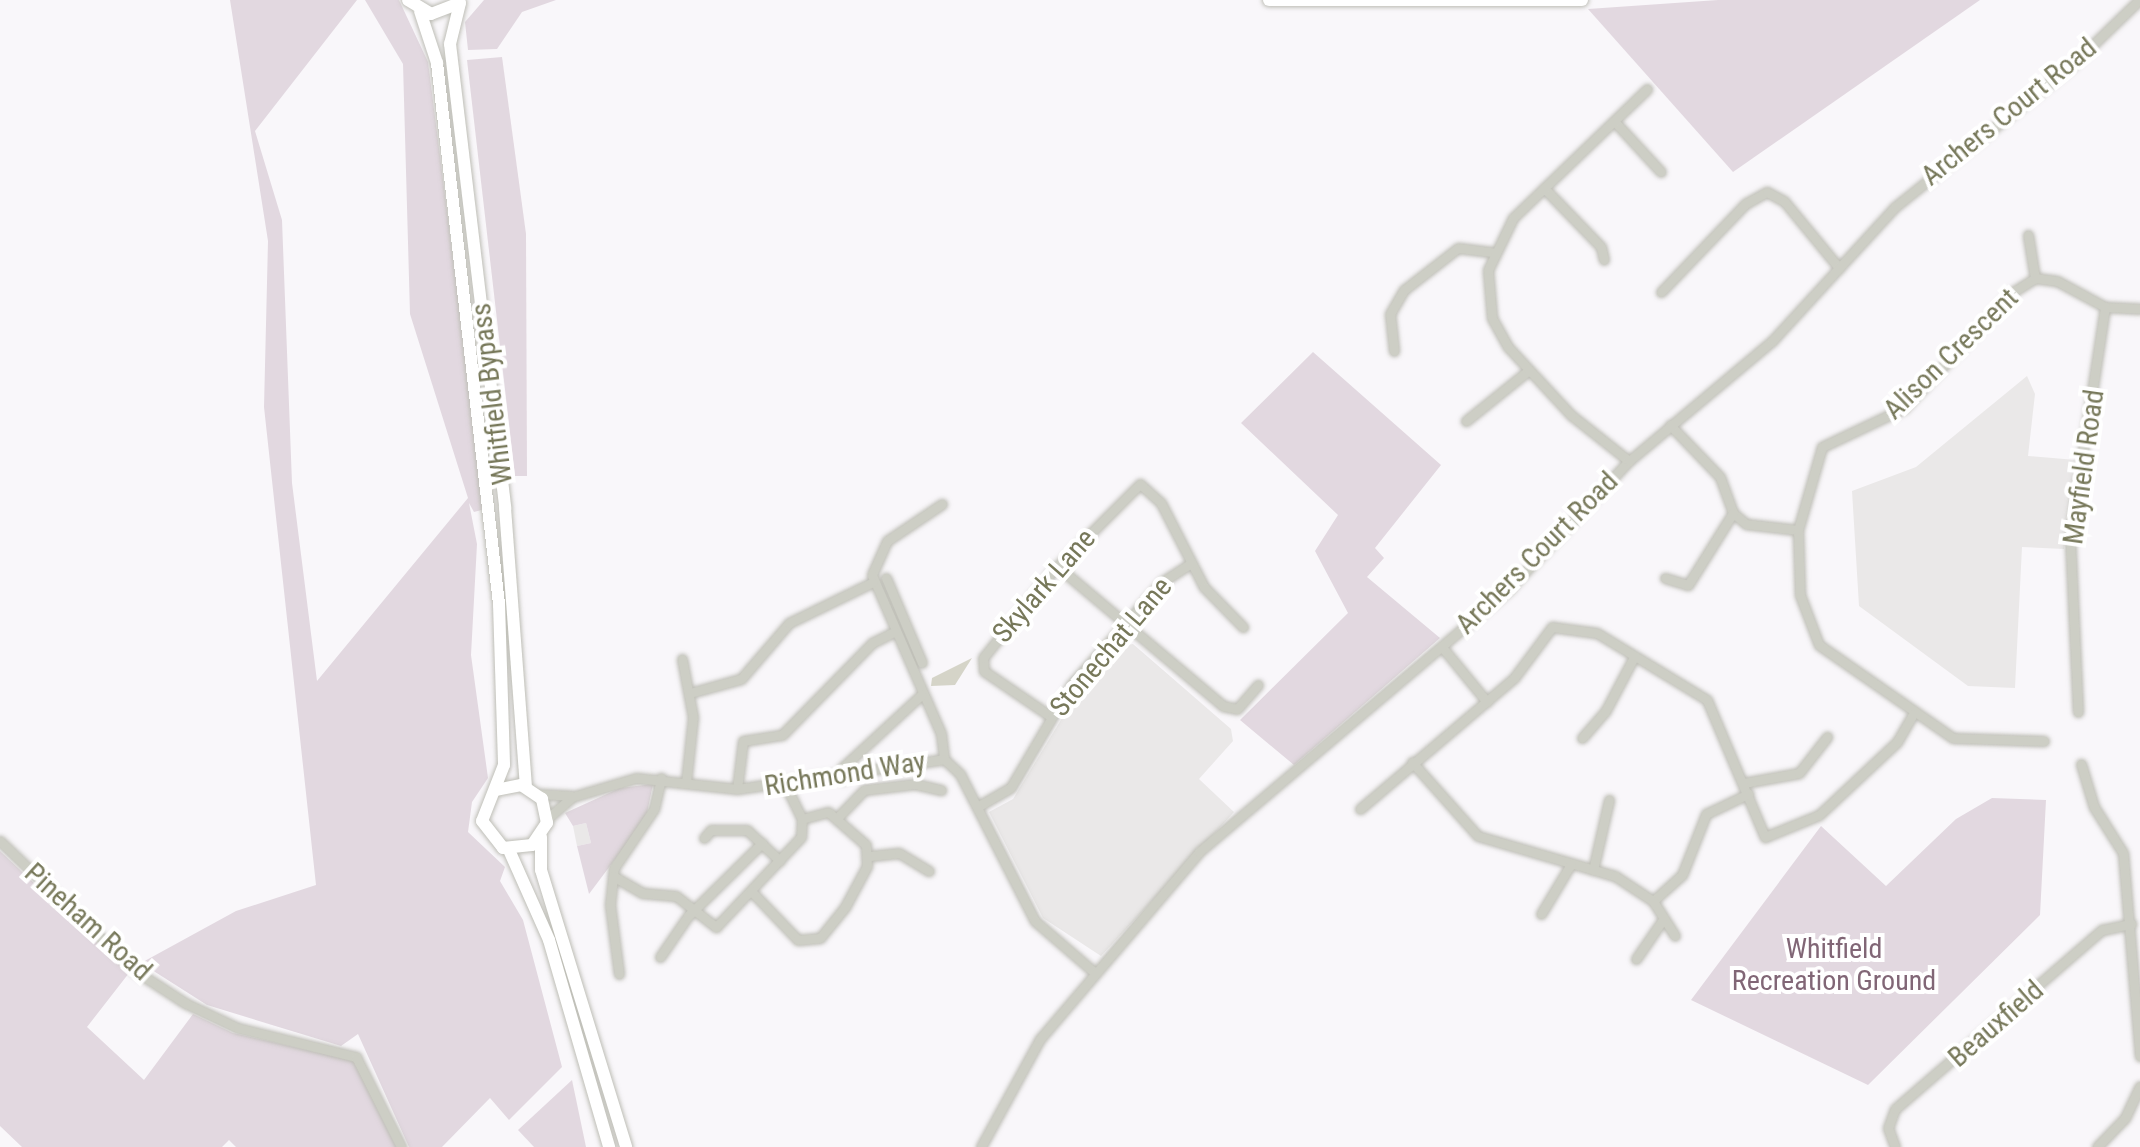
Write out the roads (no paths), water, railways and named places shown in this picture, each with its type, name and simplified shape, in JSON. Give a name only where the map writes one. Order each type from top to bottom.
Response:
[{"type":"highway","points":[[408,0],[420,11],[442,14],[460,1]]},
{"type":"highway","points":[[1269,0],[1582,0]]},
{"type":"highway","name":"Whitfield Bypass","points":[[460,1],[451,49],[505,508],[526,786]]},
{"type":"highway","name":"Whitfield Bypass","points":[[420,11],[437,63],[495,557],[505,750],[496,790]]},
{"type":"highway","points":[[609,1147],[549,940],[527,877],[509,850],[488,837],[482,821],[496,790],[526,786],[538,794],[548,818],[541,837],[541,870],[626,1147]]},
{"type":"highway","points":[[509,850],[541,837]]},
{"type":"street","name":"Archers Court Road","points":[[981,1147],[1040,1039],[1199,852],[1510,588],[1629,461],[1773,340],[1839,268],[1947,160],[2072,65],[2139,0]]},
{"type":"street","points":[[1629,461],[1529,370],[1492,318],[1492,252],[1544,188],[1647,89]]},
{"type":"street","points":[[1614,121],[1661,172]]},
{"type":"street","points":[[1544,188],[1601,247],[1604,260]]},
{"type":"street","points":[[1661,292],[1745,204],[1767,192],[1784,201],[1839,268]]},
{"type":"street","points":[[2028,235],[2035,278]]},
{"type":"street","points":[[1394,351],[1390,314],[1404,290],[1458,248],[1492,252]]},
{"type":"street","name":"Alison Crescent","points":[[2044,741],[1953,738],[1913,714],[1819,645],[1800,595],[1798,530],[1822,447],[1904,408],[2013,292],[2035,278],[2081,288],[2105,307]]},
{"type":"street","points":[[2105,307],[2140,309]]},
{"type":"street","name":"Mayfield Road","points":[[2078,712],[2070,539],[2105,307]]},
{"type":"street","points":[[1466,421],[1529,370]]},
{"type":"street","points":[[1670,425],[1720,477],[1733,513],[1746,524],[1798,530]]},
{"type":"street","name":"Skylark Lane","points":[[1050,716],[1019,700],[982,665],[1057,566],[1140,484],[1161,503],[1191,563]]},
{"type":"street","points":[[942,504],[887,541],[873,579],[921,695],[941,734],[944,759]]},
{"type":"street","points":[[1665,578],[1688,585],[1733,513]]},
{"type":"street","points":[[1191,563],[1243,627]]},
{"type":"street","name":"Stonechat Lane","points":[[977,807],[1011,787],[1050,716],[1162,582],[1191,563]]},
{"type":"street","points":[[1057,566],[1227,708],[1241,706],[1258,685]]},
{"type":"street","points":[[886,578],[922,663]]},
{"type":"street","points":[[690,693],[741,679],[789,623],[873,579]]},
{"type":"street","points":[[882,604],[895,599]]},
{"type":"street","points":[[1360,809],[1412,762],[1487,702],[1552,627],[1597,633],[1707,700],[1765,837],[1813,819],[1897,742],[1913,714]]},
{"type":"street","points":[[737,789],[743,741],[782,735],[872,643],[894,632]]},
{"type":"street","points":[[1442,647],[1487,702]]},
{"type":"street","points":[[904,655],[916,650]]},
{"type":"street","points":[[1582,738],[1605,712],[1634,657]]},
{"type":"street","points":[[682,659],[690,693],[686,783]]},
{"type":"street","points":[[843,779],[842,768],[921,695]]},
{"type":"street","points":[[1744,783],[1799,773],[1827,737]]},
{"type":"street","name":"Richmond Way","points":[[538,794],[579,794],[661,778],[737,789],[786,786],[843,779],[944,759],[977,807],[1035,921],[1095,973]]},
{"type":"street","points":[[1412,762],[1478,836],[1593,870],[1653,901],[1662,921],[1675,936]]},
{"type":"street","points":[[2081,764],[2094,807],[2123,853],[2138,992],[2140,1056]]},
{"type":"street","points":[[619,974],[613,876],[654,809],[661,778]]},
{"type":"street","points":[[838,817],[864,790],[915,784],[941,790]]},
{"type":"street","points":[[613,876],[695,909],[716,927],[801,837],[802,819],[786,786]]},
{"type":"street","name":"Richmond Way","points":[[548,818],[579,794]]},
{"type":"street","points":[[1653,901],[1682,875],[1706,814],[1748,794]]},
{"type":"street","points":[[1593,870],[1609,800]]},
{"type":"street","points":[[802,819],[828,812],[838,817],[870,856]]},
{"type":"street","points":[[704,838],[711,830],[742,830],[762,843],[780,861]]},
{"type":"street","name":"Pineham Road","points":[[0,841],[134,970],[185,1003],[238,1028],[356,1057],[401,1147]]},
{"type":"street","points":[[660,957],[695,909],[762,843]]},
{"type":"street","points":[[870,856],[899,853],[929,871]]},
{"type":"street","points":[[751,891],[790,935],[813,942],[845,907],[870,856]]},
{"type":"street","points":[[1541,914],[1571,864]]},
{"type":"street","points":[[1636,959],[1662,921]]},
{"type":"street","name":"Beauxfield","points":[[1895,1147],[1888,1128],[1895,1109],[2102,930],[2131,924]]},
{"type":"street","points":[[2097,1147],[2125,1118],[2140,1086]]},
{"type":"park label","name":"Whitfield Recreation Ground","points":[[1834,965]]}]
